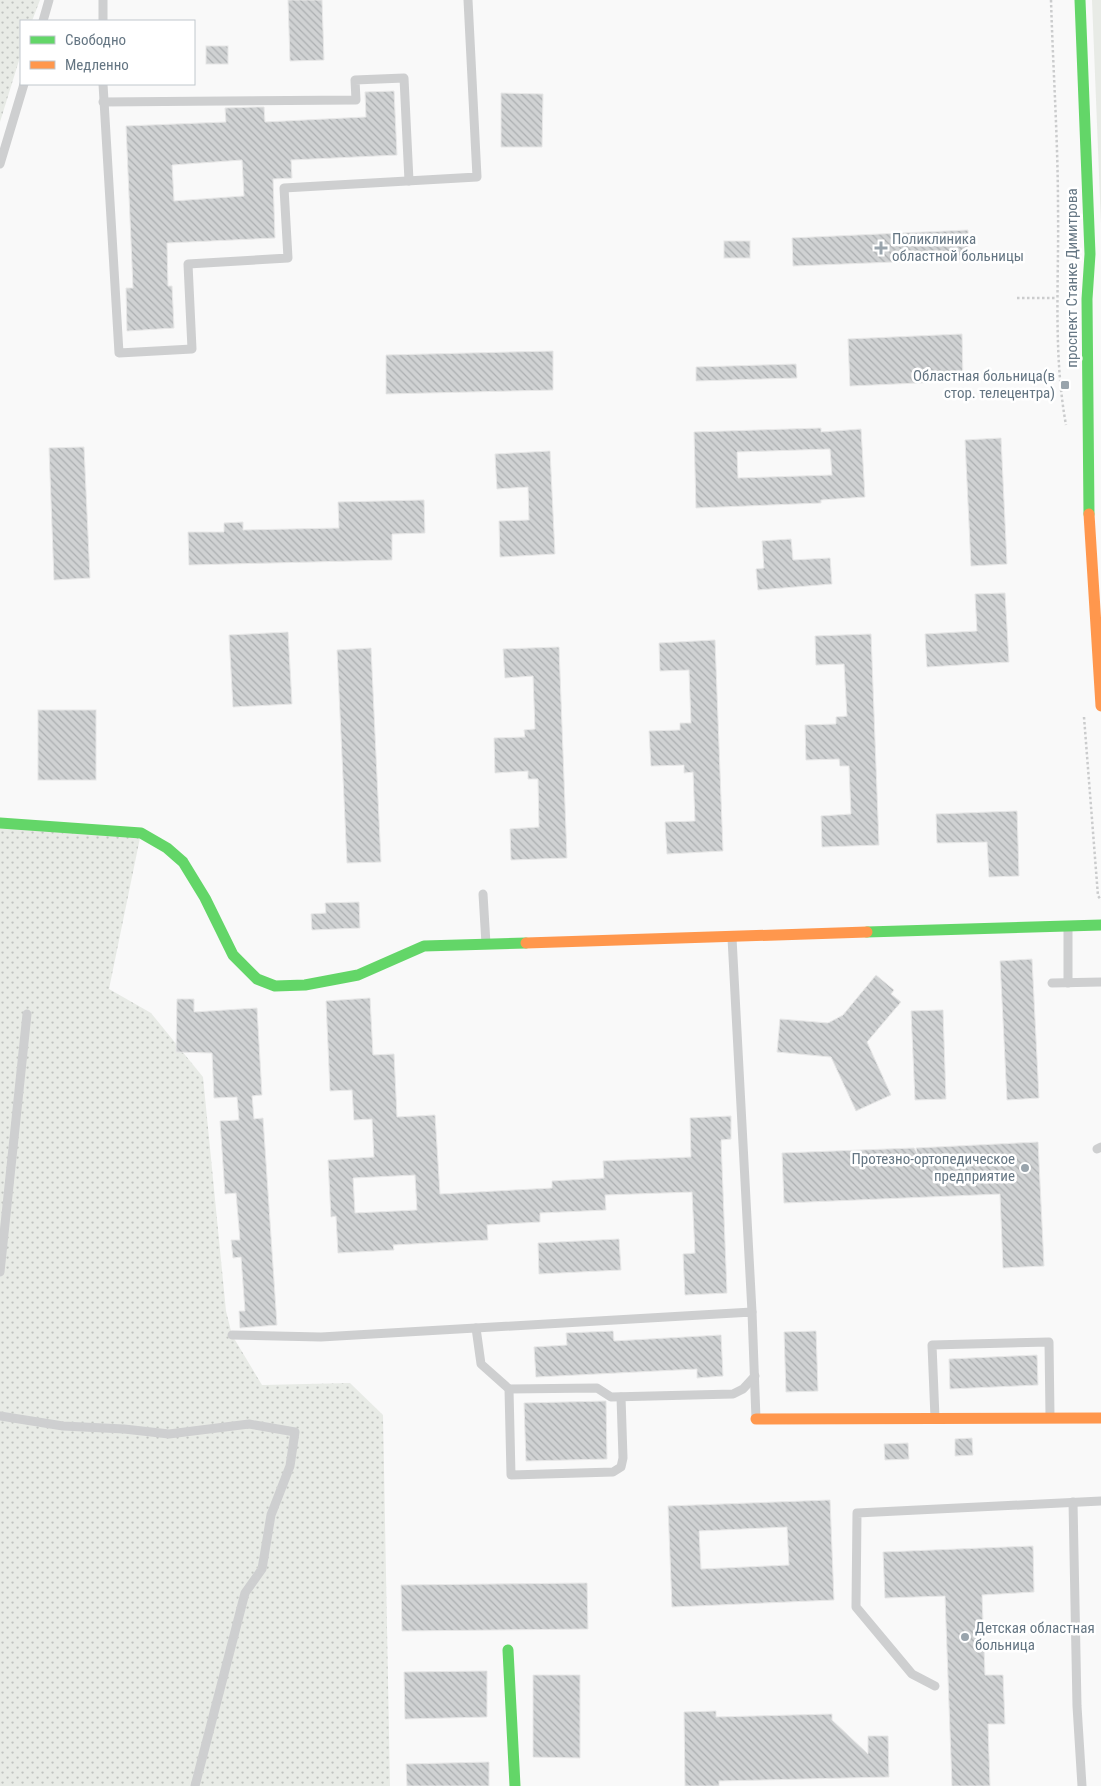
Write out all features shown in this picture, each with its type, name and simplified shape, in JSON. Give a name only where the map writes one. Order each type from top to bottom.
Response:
[{"type":"street","name":"проспект Станке Димитрова","points":[[1080,0],[1095,254],[1087,298],[1089,515],[1101,706]]},
{"type":"street","points":[[0,823],[141,833],[166,848],[183,862],[205,898],[233,955],[258,979],[275,986],[305,985],[358,975],[424,946],[1101,925]]},
{"type":"street","points":[[756,1419],[1101,1418]]},
{"type":"street","points":[[508,1650],[515,1786]]},
{"type":"lane","points":[[43,20],[49,0]]},
{"type":"lane","points":[[103,0],[103,20]]},
{"type":"lane","points":[[103,85],[102,102],[119,353],[192,349],[188,264],[288,258],[284,188],[477,177],[468,0]]},
{"type":"lane","points":[[102,102],[356,100],[355,80],[404,78],[409,181]]},
{"type":"lane","points":[[0,164],[24,85]]},
{"type":"lane","points":[[483,894],[486,945]]},
{"type":"lane","points":[[1068,926],[1068,983]]},
{"type":"lane","points":[[732,937],[756,1419]]},
{"type":"lane","points":[[1052,983],[1101,982]]},
{"type":"lane","points":[[0,1272],[26,1014]]},
{"type":"lane","points":[[232,1335],[321,1337],[752,1312]]},
{"type":"lane","points":[[476,1328],[481,1364],[509,1389],[597,1388],[611,1397],[733,1394],[743,1389],[755,1376]]},
{"type":"lane","points":[[935,1418],[932,1345],[1049,1342],[1050,1418]]},
{"type":"lane","points":[[509,1389],[511,1475],[613,1472],[621,1467],[623,1458],[621,1397]]},
{"type":"lane","points":[[0,1416],[63,1426],[124,1429],[169,1434],[250,1424],[295,1432],[290,1466],[272,1515],[262,1569],[245,1593],[195,1786]]},
{"type":"lane","points":[[936,1686],[912,1674],[856,1607],[857,1513],[1101,1500]]},
{"type":"lane","points":[[1073,1502],[1077,1706],[1082,1786]]},
{"type":"path","points":[[1017,298],[1056,298]]},
{"type":"shaded area","points":[[0,0],[40,0],[32,20],[20,20],[20,57],[0,122]]},
{"type":"shaded area","points":[[1092,0],[1101,0],[1101,224]]},
{"type":"shaded area","points":[[0,824],[141,833],[109,989],[151,1013],[203,1077],[226,1311],[232,1335],[262,1385],[350,1383],[383,1415],[390,1786],[0,1786]]},
{"type":"building","points":[[288,0],[322,0],[324,60],[290,61]]},
{"type":"building","points":[[206,46],[228,46],[228,64],[206,64]]},
{"type":"building","points":[[394,91],[397,155],[291,160],[292,178],[273,179],[275,238],[167,243],[168,286],[172,286],[174,328],[127,331],[126,288],[133,288],[126,126],[226,122],[225,108],[264,107],[265,122],[366,117],[365,92]],"holes":[[[242,160],[244,196],[174,201],[172,165]]]},
{"type":"building","points":[[501,93],[543,94],[542,147],[501,147]]},
{"type":"building","name":"Поликлиника областной больницы","points":[[968,230],[969,259],[793,266],[792,238]]},
{"type":"building","points":[[724,241],[750,241],[750,258],[724,258]]},
{"type":"building","points":[[962,334],[963,381],[850,386],[848,339]]},
{"type":"building","points":[[553,351],[553,390],[386,394],[386,355]]},
{"type":"building","points":[[796,364],[797,378],[696,381],[696,367]]},
{"type":"building","points":[[821,428],[821,432],[861,429],[865,497],[821,500],[821,503],[696,508],[694,432]],"holes":[[[830,449],[832,475],[738,478],[737,452]]]},
{"type":"building","points":[[1001,438],[1007,564],[971,566],[965,440]]},
{"type":"building","points":[[84,447],[90,578],[54,580],[49,448]]},
{"type":"building","points":[[550,451],[555,554],[500,557],[499,521],[529,520],[528,487],[497,489],[495,454]]},
{"type":"building","points":[[424,500],[425,533],[392,534],[392,560],[189,565],[188,532],[224,532],[224,523],[243,522],[243,530],[339,528],[338,502]]},
{"type":"building","points":[[791,539],[793,560],[830,558],[832,584],[758,590],[756,569],[764,568],[762,541]]},
{"type":"building","points":[[1005,593],[1009,662],[927,667],[925,634],[977,631],[975,594]]},
{"type":"building","points":[[288,632],[292,704],[233,707],[229,635]]},
{"type":"building","points":[[871,634],[879,845],[822,847],[821,816],[851,814],[849,766],[840,766],[839,759],[806,760],[805,725],[836,724],[836,717],[847,716],[844,664],[816,665],[815,636]]},
{"type":"building","points":[[715,640],[723,851],[667,854],[665,822],[695,821],[693,772],[684,773],[684,765],[651,766],[649,731],[680,730],[680,723],[691,723],[689,670],[660,671],[659,643]]},
{"type":"building","points":[[559,647],[567,858],[511,860],[510,829],[539,827],[538,779],[528,779],[528,771],[495,773],[494,738],[525,737],[524,730],[535,729],[533,676],[505,678],[503,649]]},
{"type":"building","points":[[371,648],[381,862],[347,863],[337,650]]},
{"type":"building","points":[[38,710],[96,710],[96,780],[38,780]]},
{"type":"building","points":[[1017,811],[1019,876],[989,877],[987,842],[937,843],[936,814]]},
{"type":"building","points":[[359,902],[360,928],[312,930],[311,914],[326,913],[325,903]]},
{"type":"building","points":[[1032,959],[1039,1098],[1007,1100],[1000,961]]},
{"type":"building","points":[[876,975],[894,990],[891,994],[901,1002],[867,1042],[891,1095],[856,1111],[831,1057],[777,1052],[780,1019],[828,1023],[843,1015]]},
{"type":"building","points":[[370,998],[373,1055],[394,1054],[397,1117],[435,1115],[440,1194],[552,1188],[552,1181],[604,1178],[603,1161],[691,1157],[690,1118],[731,1116],[731,1139],[721,1140],[727,1293],[685,1295],[683,1254],[695,1253],[692,1192],[605,1195],[606,1210],[540,1213],[540,1222],[487,1225],[488,1240],[393,1245],[394,1250],[338,1253],[336,1216],[331,1217],[328,1160],[374,1157],[372,1119],[354,1120],[352,1090],[330,1091],[326,1001]],"holes":[[[415,1175],[417,1210],[355,1213],[353,1178]]]},
{"type":"building","points":[[177,999],[194,999],[194,1012],[257,1008],[262,1095],[252,1096],[254,1119],[263,1118],[277,1325],[240,1328],[239,1311],[245,1311],[241,1257],[233,1258],[231,1240],[240,1240],[236,1193],[225,1194],[220,1121],[239,1120],[237,1097],[214,1098],[212,1053],[176,1052]]},
{"type":"building","points":[[943,1010],[946,1099],[915,1100],[911,1011]]},
{"type":"building","points":[[1038,1142],[1044,1266],[1003,1268],[1000,1194],[784,1203],[782,1153],[914,1148],[917,1153],[916,1148]]},
{"type":"building","points":[[619,1239],[621,1270],[539,1274],[538,1243]]},
{"type":"building","points":[[613,1331],[614,1341],[721,1335],[723,1376],[697,1378],[697,1369],[536,1377],[534,1347],[567,1345],[566,1333]]},
{"type":"building","points":[[816,1331],[818,1391],[786,1392],[784,1332]]},
{"type":"building","points":[[1037,1355],[1038,1385],[950,1389],[949,1359]]},
{"type":"building","points":[[606,1401],[607,1459],[526,1461],[524,1403]]},
{"type":"building","points":[[972,1438],[973,1455],[955,1456],[955,1439]]},
{"type":"building","points":[[908,1443],[909,1459],[885,1460],[884,1444]]},
{"type":"building","points":[[830,1500],[834,1600],[672,1607],[668,1506]],"holes":[[[787,1527],[789,1565],[701,1569],[699,1531]]]},
{"type":"building","name":"Детская областная больница","points":[[1033,1546],[1034,1592],[982,1595],[985,1675],[1003,1675],[1005,1724],[988,1724],[990,1786],[952,1786],[945,1596],[885,1598],[883,1552]]},
{"type":"building","points":[[587,1583],[588,1629],[402,1631],[401,1585]]},
{"type":"building","points":[[487,1671],[487,1717],[405,1719],[404,1672]]},
{"type":"building","points":[[533,1675],[580,1675],[580,1758],[533,1757]]},
{"type":"building","points":[[716,1711],[716,1717],[832,1714],[832,1720],[868,1754],[868,1736],[888,1736],[889,1777],[719,1781],[719,1786],[685,1786],[684,1712]]},
{"type":"building","points":[[489,1762],[489,1786],[407,1786],[406,1764]]},
{"type":"traffic: fast","points":[[1080,0],[1090,254],[1087,299],[1089,514]]},
{"type":"traffic: fast","points":[[0,823],[141,833],[167,848],[183,862],[205,898],[233,955],[257,979],[275,986],[305,985],[358,975],[424,946],[526,943]]},
{"type":"traffic: fast","points":[[867,932],[1101,925]]},
{"type":"traffic: fast","points":[[508,1650],[515,1786]]},
{"type":"traffic: slow","points":[[1089,514],[1101,706]]},
{"type":"traffic: slow","points":[[526,943],[867,932]]},
{"type":"traffic: slow","points":[[756,1419],[1101,1418]]},
{"type":"place","name":"Поликлиника областной больницы","points":[[881,248]]},
{"type":"place","name":"Областная больница(в стор. телецентра)","points":[[1065,385]]},
{"type":"place","name":"Протезно-ортопедическое предприятие","points":[[1025,1168]]},
{"type":"place","name":"Детская областная больница","points":[[965,1637]]}]
